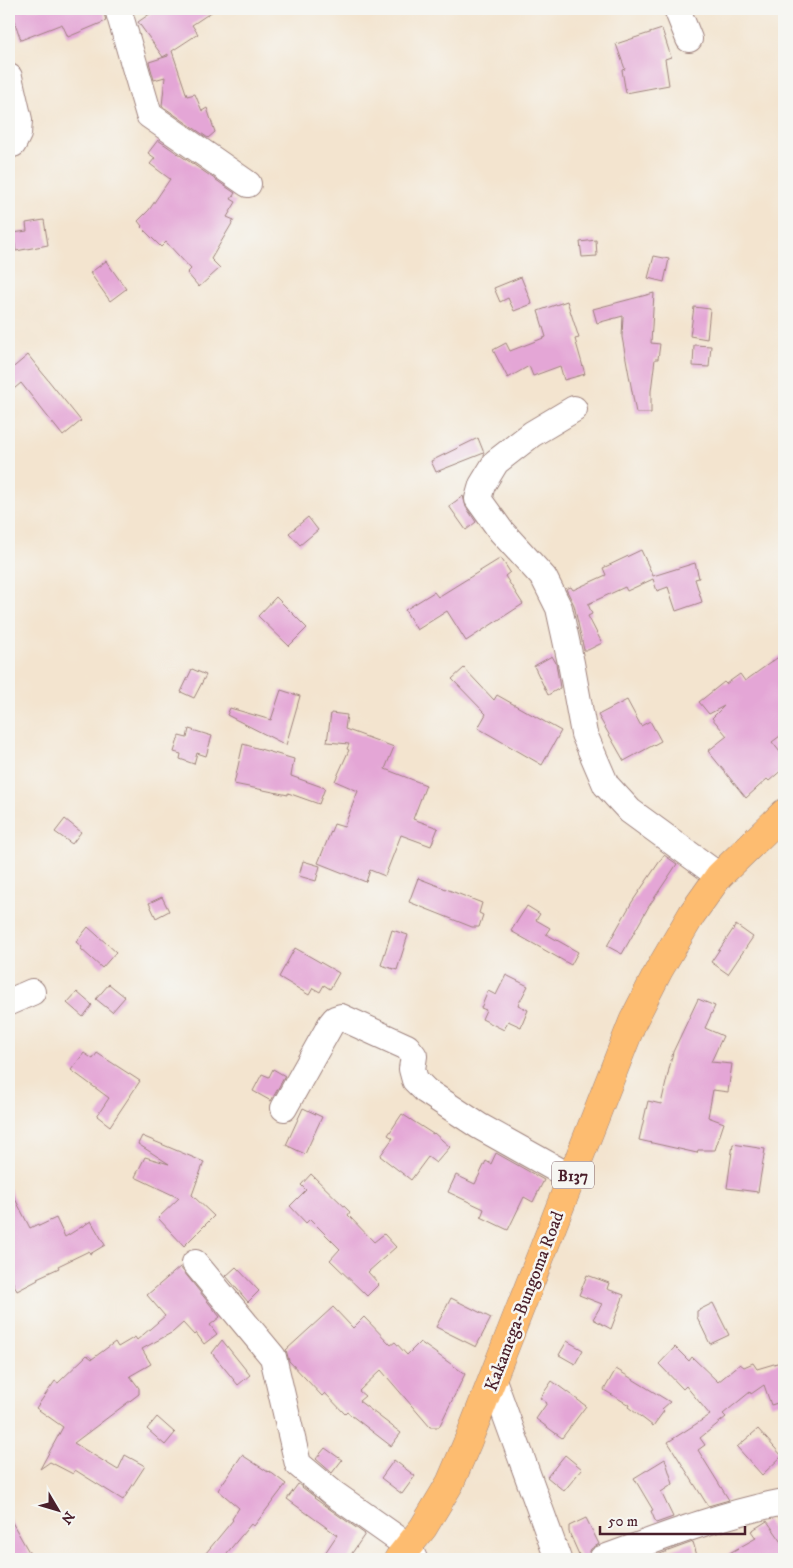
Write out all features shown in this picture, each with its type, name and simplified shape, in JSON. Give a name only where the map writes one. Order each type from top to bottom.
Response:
[{"type":"main road","name":"Kakamega-Bungoma Road","points":[[407,1555],[450,1483],[493,1380],[633,1021],[659,970],[692,914],[719,876],[784,814]]},
{"type":"street","points":[[118,9],[149,115],[248,184]]},
{"type":"street","points":[[677,9],[689,39]]},
{"type":"street","points":[[9,77],[19,120],[18,134],[13,144],[9,145]]},
{"type":"street","points":[[574,409],[532,434],[496,462],[482,485],[478,499],[501,531],[544,578],[559,608],[584,734],[606,785],[630,811],[719,876]]},
{"type":"street","points":[[9,1002],[32,992]]},
{"type":"street","points":[[284,1108],[330,1024],[335,1019],[340,1018],[407,1048],[414,1056],[412,1069],[415,1080],[426,1090],[479,1126],[572,1178]]},
{"type":"street","points":[[195,1263],[273,1357],[298,1464],[407,1555]]},
{"type":"street","points":[[493,1380],[558,1559]]},
{"type":"street","points":[[602,1559],[684,1528],[760,1506],[784,1502]]},
{"type":"building","points":[[10,9],[103,9],[106,21],[68,37],[62,24],[21,40]]},
{"type":"building","points":[[157,9],[216,9],[192,25],[198,34],[172,51],[187,96],[195,94],[202,111],[207,108],[215,132],[208,138],[162,106],[165,77],[154,80],[149,62],[168,56],[168,54],[163,57],[138,22]]},
{"type":"building","points":[[662,29],[671,57],[665,59],[669,85],[626,93],[622,70],[625,69],[616,44]]},
{"type":"building","points":[[158,140],[235,193],[231,199],[236,202],[227,217],[234,220],[211,259],[220,268],[199,287],[187,273],[191,269],[166,242],[161,247],[141,227],[138,221],[149,210],[170,179],[150,164],[155,158],[148,153]]},
{"type":"building","points":[[44,220],[48,245],[16,251],[13,233],[27,231],[26,223]]},
{"type":"building","points":[[596,240],[597,256],[582,257],[580,242]]},
{"type":"building","points":[[654,256],[669,259],[664,282],[648,278]]},
{"type":"building","points":[[106,261],[126,289],[110,301],[90,273]]},
{"type":"building","points":[[521,277],[532,304],[514,311],[508,298],[500,302],[494,288]]},
{"type":"building","points":[[654,293],[651,343],[660,344],[658,359],[655,359],[651,391],[651,413],[636,413],[622,337],[623,316],[597,323],[593,309]]},
{"type":"building","points":[[567,301],[579,338],[575,339],[585,374],[564,380],[560,366],[533,376],[529,366],[508,378],[493,350],[506,343],[510,351],[546,337],[538,311]]},
{"type":"building","points":[[694,307],[710,309],[707,339],[690,336]]},
{"type":"building","points":[[694,345],[711,346],[709,367],[693,366]]},
{"type":"building","points":[[28,355],[81,421],[63,436],[21,383],[9,393],[9,371]]},
{"type":"building","points":[[478,438],[484,453],[436,472],[431,461]]},
{"type":"building","points":[[463,496],[466,507],[476,522],[466,530],[449,506]]},
{"type":"building","points":[[308,517],[318,530],[300,545],[289,533]]},
{"type":"building","points":[[641,550],[653,576],[695,563],[699,578],[695,579],[702,602],[676,611],[668,587],[657,591],[653,579],[627,591],[625,587],[588,604],[592,614],[588,616],[602,643],[584,650],[574,605],[566,589],[571,587],[573,590],[606,575],[603,568]]},
{"type":"building","points":[[501,558],[510,572],[505,576],[523,604],[466,641],[447,611],[417,630],[405,610],[434,592],[438,597]]},
{"type":"building","points":[[276,597],[307,628],[289,646],[258,616]]},
{"type":"building","points":[[784,653],[784,733],[772,742],[784,757],[784,768],[769,781],[767,779],[746,798],[708,751],[727,736],[712,718],[724,706],[709,714],[699,702],[724,682],[726,684],[740,674],[745,681]]},
{"type":"building","points":[[552,656],[556,663],[560,688],[548,695],[534,666]]},
{"type":"building","points":[[464,668],[494,700],[497,695],[561,731],[542,765],[478,728],[486,714],[452,679]]},
{"type":"building","points":[[192,669],[206,675],[194,698],[181,692]]},
{"type":"building","points":[[281,690],[300,696],[286,745],[227,715],[230,708],[271,720]]},
{"type":"building","points":[[627,700],[641,726],[650,721],[661,741],[624,761],[598,715]]},
{"type":"building","points":[[331,713],[347,715],[345,729],[394,747],[385,769],[426,785],[413,819],[438,828],[431,846],[401,835],[385,876],[370,870],[366,882],[318,863],[334,824],[344,827],[358,791],[335,781],[349,750],[347,749],[349,744],[327,742]]},
{"type":"building","points":[[189,729],[212,736],[206,756],[197,753],[194,764],[180,759],[181,754],[174,752],[179,736],[187,738]]},
{"type":"building","points":[[243,744],[294,759],[291,776],[325,788],[319,804],[288,793],[288,795],[234,784]]},
{"type":"building","points":[[65,819],[81,832],[72,844],[55,832]]},
{"type":"building","points":[[664,855],[677,864],[649,906],[622,954],[607,946],[632,902]]},
{"type":"building","points":[[303,861],[320,866],[316,881],[299,876]]},
{"type":"building","points":[[418,878],[482,903],[479,913],[483,915],[479,927],[472,927],[409,902]]},
{"type":"building","points":[[162,897],[169,911],[156,918],[149,903]]},
{"type":"building","points":[[527,906],[540,914],[536,920],[550,928],[546,934],[578,952],[571,965],[511,931]]},
{"type":"building","points":[[736,925],[753,937],[728,974],[711,962]]},
{"type":"building","points":[[88,927],[116,952],[102,968],[76,942]]},
{"type":"building","points":[[392,930],[408,935],[397,970],[381,965]]},
{"type":"building","points":[[295,948],[339,973],[330,989],[324,985],[320,992],[313,988],[309,995],[279,977]]},
{"type":"building","points":[[506,975],[528,986],[518,1005],[528,1010],[521,1027],[508,1021],[504,1030],[482,1019],[486,1010],[481,1008],[488,991],[496,995]]},
{"type":"building","points":[[109,984],[125,997],[112,1012],[96,999]]},
{"type":"building","points":[[77,992],[92,1005],[83,1017],[67,1003]]},
{"type":"building","points":[[698,999],[715,1006],[705,1028],[723,1036],[711,1062],[732,1064],[728,1092],[713,1090],[708,1117],[724,1123],[715,1150],[698,1150],[697,1153],[639,1140],[648,1101],[661,1104],[673,1052]]},
{"type":"building","points":[[84,1053],[93,1059],[97,1053],[140,1081],[110,1126],[97,1116],[109,1098],[71,1070]]},
{"type":"building","points":[[273,1069],[285,1076],[271,1101],[253,1091],[262,1074],[269,1077]]},
{"type":"building","points":[[303,1108],[322,1117],[305,1154],[286,1145]]},
{"type":"building","points":[[402,1114],[434,1133],[450,1147],[436,1163],[428,1157],[411,1180],[380,1156],[393,1138],[388,1135]]},
{"type":"building","points":[[142,1136],[204,1162],[192,1195],[214,1216],[184,1246],[158,1218],[179,1198],[135,1177],[145,1157],[169,1164],[138,1144]]},
{"type":"building","points":[[733,1144],[765,1149],[758,1192],[727,1188]]},
{"type":"building","points":[[496,1153],[544,1180],[533,1202],[524,1197],[508,1230],[481,1217],[484,1209],[448,1192],[456,1175],[475,1184],[486,1161],[491,1164]]},
{"type":"building","points":[[311,1174],[350,1212],[348,1215],[374,1242],[384,1234],[396,1247],[368,1272],[379,1284],[367,1296],[330,1260],[340,1249],[310,1219],[306,1223],[290,1206],[306,1190],[301,1185]]},
{"type":"building","points":[[9,1187],[30,1228],[56,1218],[65,1237],[91,1221],[105,1245],[90,1254],[89,1251],[58,1266],[59,1268],[37,1278],[38,1280],[17,1291],[9,1274]]},
{"type":"building","points":[[180,1267],[220,1317],[210,1325],[217,1334],[204,1344],[196,1333],[194,1335],[183,1323],[173,1332],[142,1349],[151,1364],[130,1376],[139,1388],[139,1394],[74,1443],[118,1470],[125,1455],[145,1466],[123,1500],[75,1470],[73,1474],[50,1462],[40,1469],[63,1427],[36,1408],[55,1381],[58,1383],[87,1355],[92,1359],[115,1342],[118,1347],[135,1337],[137,1340],[165,1316],[147,1295]]},
{"type":"building","points":[[236,1267],[259,1291],[248,1302],[226,1276]]},
{"type":"building","points":[[587,1275],[609,1283],[607,1289],[624,1295],[611,1329],[593,1319],[602,1304],[579,1295]]},
{"type":"building","points":[[451,1298],[491,1318],[476,1347],[436,1327]]},
{"type":"building","points":[[713,1303],[729,1335],[710,1344],[697,1317],[697,1311]]},
{"type":"building","points":[[333,1307],[353,1328],[364,1317],[391,1345],[395,1342],[407,1355],[420,1342],[465,1374],[439,1427],[430,1427],[381,1370],[359,1391],[365,1396],[359,1401],[401,1433],[391,1446],[347,1412],[345,1414],[325,1393],[322,1396],[289,1361],[286,1350]]},
{"type":"building","points":[[222,1340],[250,1375],[238,1385],[212,1353]]},
{"type":"building","points":[[567,1341],[583,1350],[575,1364],[559,1355]]},
{"type":"building","points":[[675,1347],[689,1361],[692,1357],[718,1382],[740,1364],[744,1367],[753,1363],[757,1369],[784,1361],[784,1401],[771,1405],[764,1385],[751,1394],[750,1392],[723,1414],[726,1417],[700,1438],[705,1445],[698,1450],[729,1500],[708,1506],[668,1442],[710,1415],[686,1386],[683,1389],[659,1364]]},
{"type":"building","points":[[616,1369],[670,1402],[662,1409],[664,1411],[653,1426],[628,1407],[629,1405],[604,1390]]},
{"type":"building","points":[[552,1381],[586,1406],[562,1438],[536,1419],[547,1403],[540,1398]]},
{"type":"building","points":[[157,1417],[175,1433],[165,1445],[147,1429]]},
{"type":"building","points":[[758,1429],[782,1456],[762,1475],[737,1447]]},
{"type":"building","points":[[325,1448],[342,1460],[332,1473],[316,1459]]},
{"type":"building","points":[[242,1455],[286,1484],[254,1526],[251,1524],[222,1559],[201,1559],[233,1520],[239,1508],[218,1490]]},
{"type":"building","points":[[565,1455],[582,1469],[564,1491],[547,1477]]},
{"type":"building","points":[[665,1459],[673,1484],[661,1492],[673,1517],[656,1523],[651,1511],[653,1510],[634,1478]]},
{"type":"building","points":[[394,1460],[415,1476],[402,1494],[381,1478]]},
{"type":"building","points":[[298,1484],[314,1498],[365,1534],[348,1559],[321,1559],[337,1535],[287,1499]]},
{"type":"building","points":[[9,1517],[33,1559],[9,1559]]},
{"type":"building","points":[[586,1518],[599,1544],[591,1549],[588,1556],[581,1559],[569,1532],[569,1526]]},
{"type":"building","points":[[767,1521],[784,1545],[784,1554],[778,1559],[719,1559],[756,1538],[751,1531]]},
{"type":"building","points":[[693,1542],[698,1559],[649,1559],[649,1558]]}]
